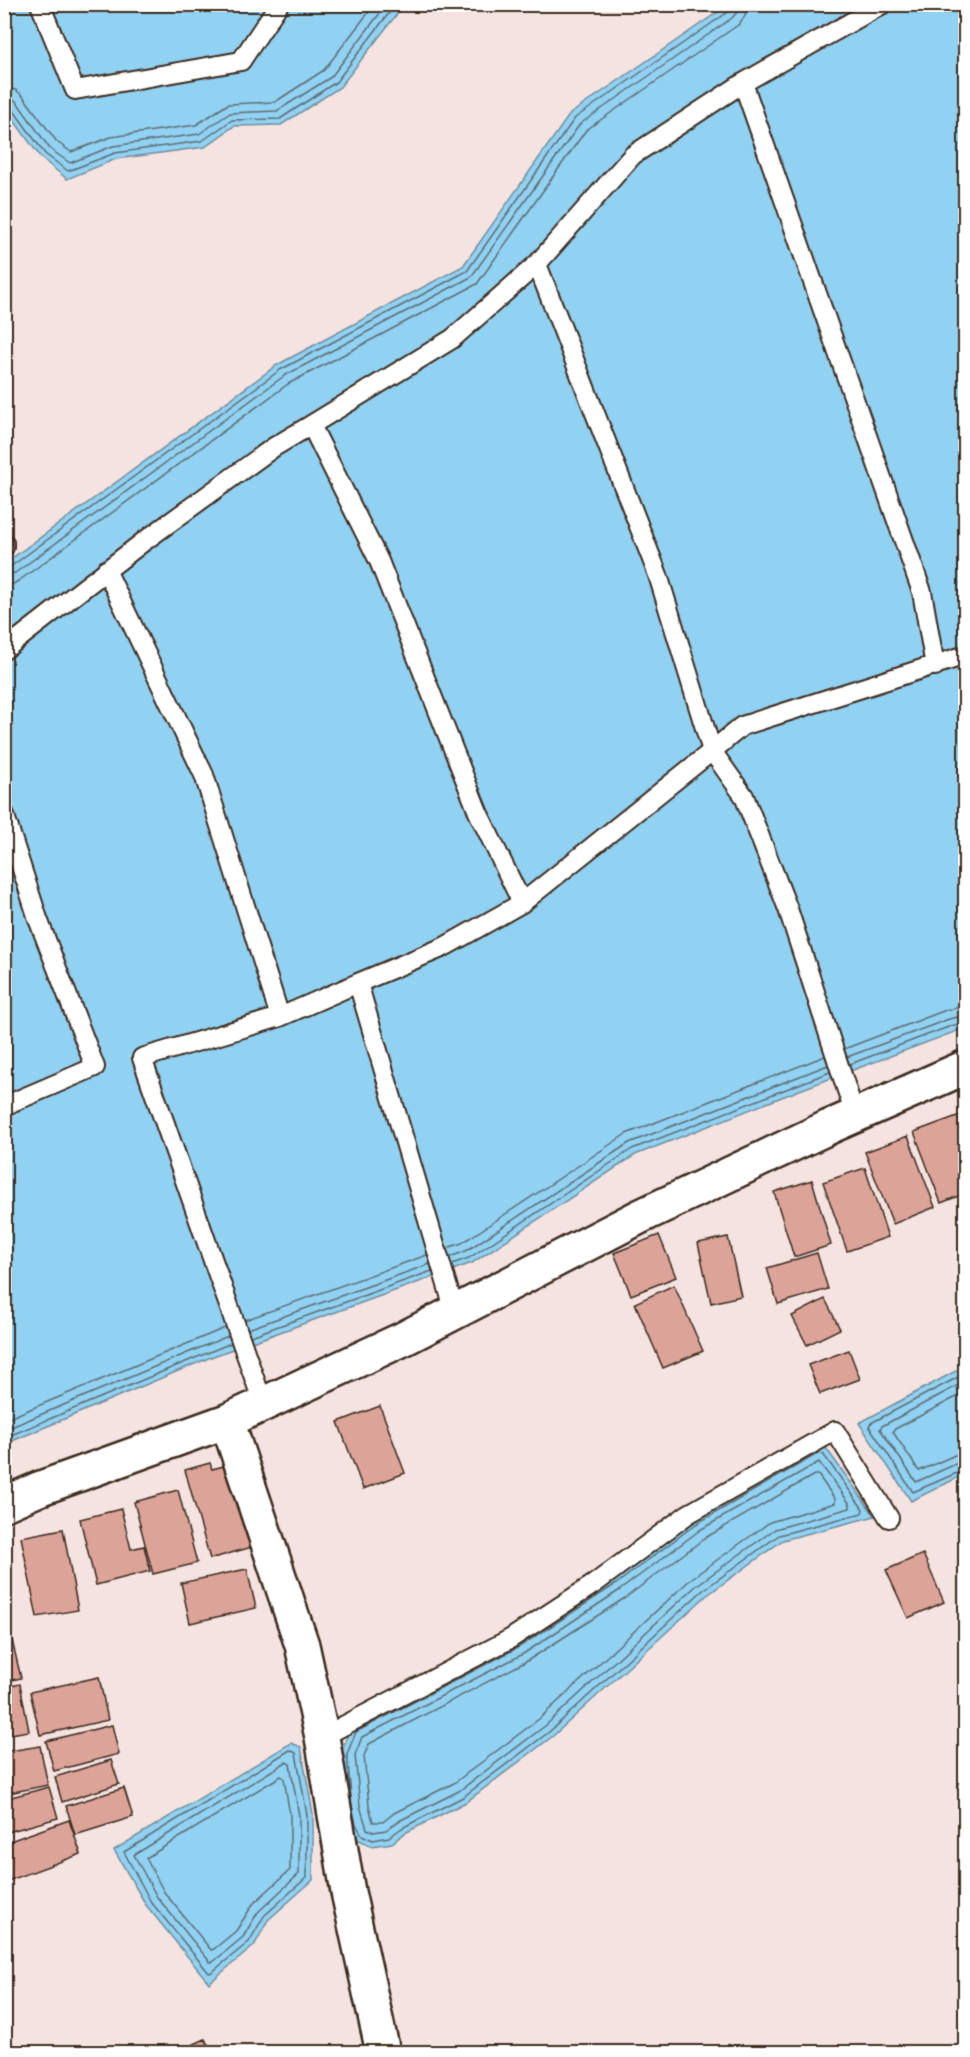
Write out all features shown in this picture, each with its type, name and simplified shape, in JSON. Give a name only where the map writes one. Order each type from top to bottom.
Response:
[{"type":"street","points":[[4,1504],[41,1488],[226,1421],[402,1339],[639,1217],[855,1115],[966,1067]]},
{"type":"street","points":[[226,1421],[302,1645],[322,1737],[348,1892],[383,2052]]},
{"type":"lane","points":[[40,4],[75,90],[241,61],[279,4]]},
{"type":"lane","points":[[4,650],[143,542],[274,447],[452,339],[537,264],[633,154],[743,83],[883,4]]},
{"type":"lane","points":[[743,83],[922,592],[935,666]]},
{"type":"lane","points":[[537,264],[658,575],[712,751],[744,796],[788,909],[855,1115]]},
{"type":"lane","points":[[311,425],[379,561],[478,812],[522,903]]},
{"type":"lane","points":[[106,570],[204,775],[280,1017]]},
{"type":"lane","points":[[263,1404],[142,1058],[280,1017],[444,947],[522,903],[742,726],[966,655]]},
{"type":"lane","points":[[4,813],[38,919],[95,1067],[4,1106]]},
{"type":"lane","points":[[358,983],[455,1312]]},
{"type":"lane","points":[[322,1737],[510,1639],[594,1584],[688,1514],[835,1431],[889,1518]]},
{"type":"water","points":[[4,5],[404,5],[340,87],[281,125],[234,126],[205,147],[116,159],[67,179],[41,158],[5,108]]},
{"type":"water","points":[[728,5],[965,5],[965,1028],[635,1155],[472,1263],[216,1355],[5,1444],[4,564],[277,365],[463,266],[570,114]]},
{"type":"water","points":[[965,1366],[965,1474],[911,1501],[859,1423]]},
{"type":"water","points":[[823,1444],[875,1516],[783,1540],[706,1596],[553,1736],[466,1802],[405,1833],[392,1843],[372,1846],[357,1839],[351,1827],[341,1753],[350,1728],[692,1519]]},
{"type":"water","points":[[291,1743],[301,1747],[313,1814],[313,1880],[268,1920],[254,1946],[209,1983],[146,1905],[114,1850]]},
{"type":"building","points":[[960,1115],[966,1130],[966,1193],[941,1203],[914,1132]]},
{"type":"building","points":[[908,1136],[935,1207],[893,1224],[865,1152]]},
{"type":"building","points":[[865,1168],[888,1237],[847,1251],[823,1182]]},
{"type":"building","points":[[812,1180],[831,1245],[794,1257],[774,1192]]},
{"type":"building","points":[[659,1235],[676,1277],[631,1295],[614,1253]]},
{"type":"building","points":[[728,1237],[741,1296],[711,1303],[698,1243]]},
{"type":"building","points":[[817,1253],[828,1289],[778,1304],[767,1268]]},
{"type":"building","points":[[674,1285],[703,1351],[663,1368],[635,1303]]},
{"type":"building","points":[[825,1299],[840,1329],[807,1345],[792,1316]]},
{"type":"building","points":[[849,1350],[860,1379],[820,1394],[808,1365]]},
{"type":"building","points":[[380,1406],[405,1473],[363,1489],[338,1422]]},
{"type":"building","points":[[210,1463],[212,1469],[228,1465],[252,1547],[210,1559],[185,1470]]},
{"type":"building","points":[[178,1490],[197,1563],[153,1574],[134,1502]]},
{"type":"building","points":[[121,1509],[131,1549],[144,1546],[150,1571],[96,1585],[80,1519]]},
{"type":"building","points":[[63,1529],[78,1610],[37,1617],[21,1537]]},
{"type":"building","points":[[923,1554],[944,1602],[908,1618],[886,1570]]},
{"type":"building","points":[[247,1569],[256,1608],[190,1623],[181,1583]]},
{"type":"building","points":[[12,1640],[21,1678],[4,1682],[4,1641]]},
{"type":"building","points":[[99,1677],[108,1720],[40,1735],[30,1692]]},
{"type":"building","points":[[20,1684],[29,1731],[4,1735],[4,1687]]},
{"type":"building","points":[[112,1725],[119,1754],[54,1771],[46,1741]]},
{"type":"building","points":[[40,1746],[48,1785],[4,1794],[4,1752]]},
{"type":"building","points":[[111,1760],[119,1784],[62,1802],[55,1777]]},
{"type":"building","points":[[49,1787],[58,1818],[4,1833],[4,1799]]},
{"type":"building","points":[[124,1788],[133,1817],[75,1835],[66,1806]]},
{"type":"building","points":[[69,1820],[81,1854],[5,1882],[4,1843]]},
{"type":"building","points":[[205,2039],[212,2052],[177,2052]]}]
